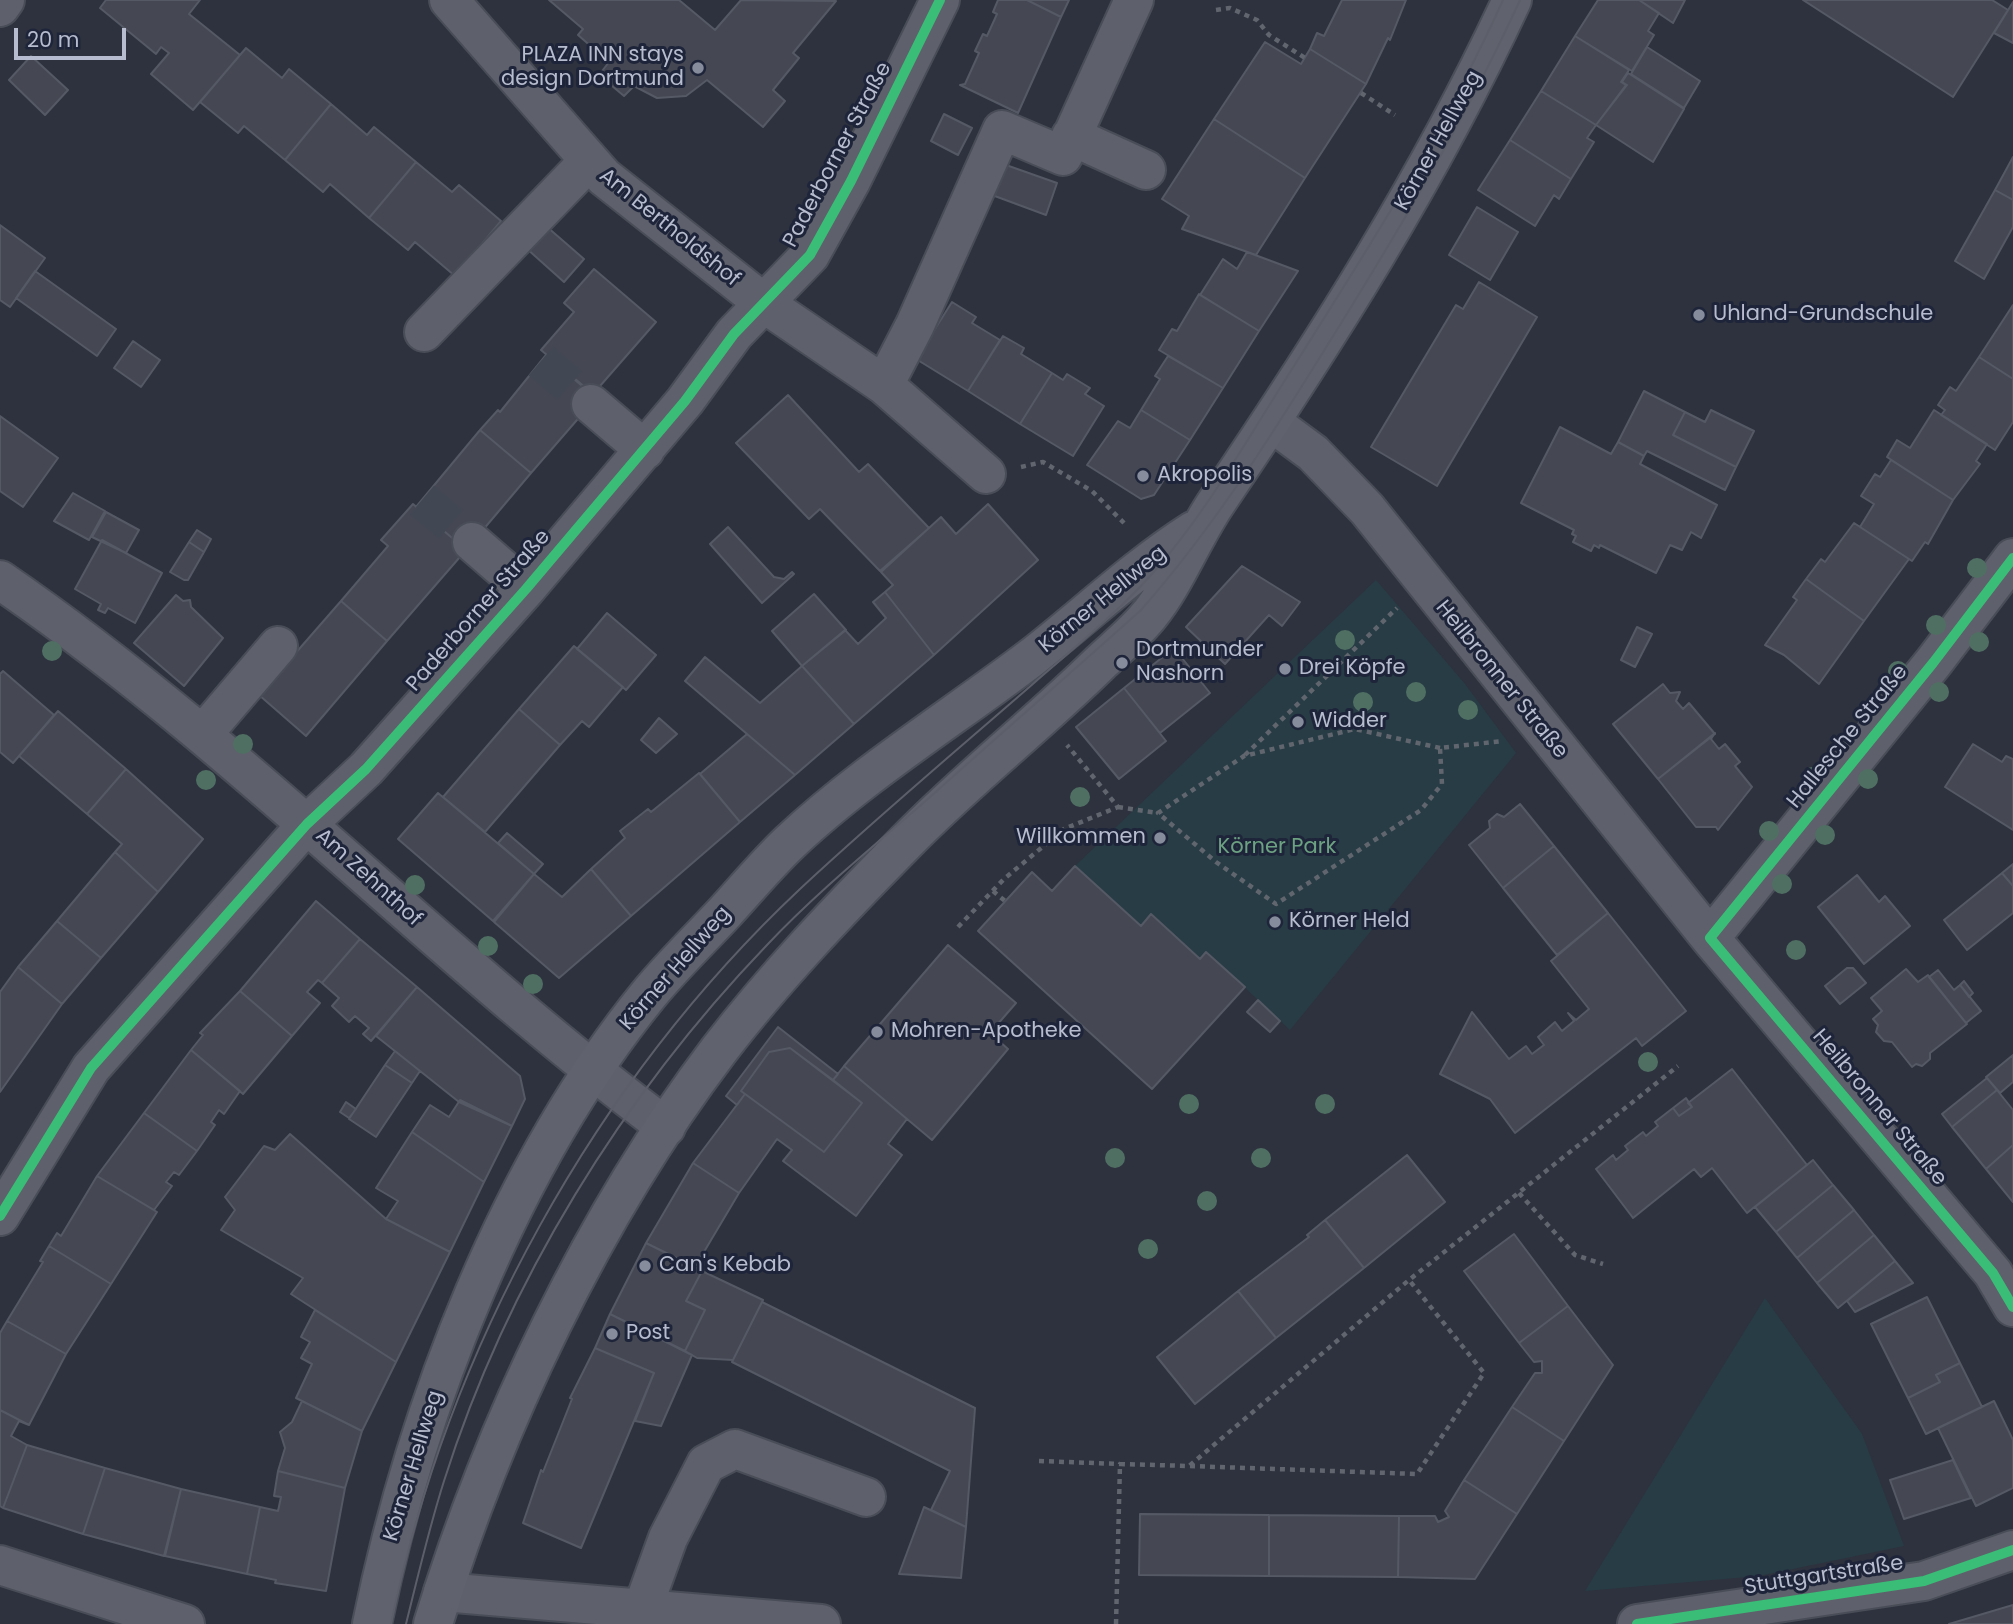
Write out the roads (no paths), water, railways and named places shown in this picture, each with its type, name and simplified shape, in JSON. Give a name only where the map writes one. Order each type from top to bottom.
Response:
[{"type":"main road","name":"Körner Hellweg","points":[[438,1608],[514,1405],[564,1300],[666,1127],[718,1052],[798,954],[925,823],[1044,718],[1152,613],[1200,526],[1271,422],[1404,207],[1483,61],[1512,0]]},
{"type":"main road","name":"Körner Hellweg","points":[[372,1624],[390,1537],[425,1417],[500,1239],[543,1152],[592,1072],[650,994],[789,842],[909,746],[1032,657],[1155,556],[1200,526]]},
{"type":"street","points":[[0,7],[5,0]]},
{"type":"street","name":"Am Bertholdshof","points":[[449,0],[587,162],[765,304],[884,385],[986,474]]},
{"type":"street","name":"Paderborner Straße","points":[[0,1216],[91,1068],[307,824],[366,769],[526,589],[685,401],[734,334],[810,255],[851,181],[940,0]]},
{"type":"street","points":[[884,385],[915,325],[1002,130],[1063,156],[1134,0]]},
{"type":"street","points":[[1071,136],[1146,170]]},
{"type":"street","points":[[424,332],[587,162]]},
{"type":"street","points":[[591,404],[645,450]]},
{"type":"street","name":"Heilbronner Straße","points":[[1271,422],[1313,453],[1367,509],[1423,583],[1710,938],[2003,1275],[2013,1307]]},
{"type":"street","points":[[472,542],[526,589]]},
{"type":"street","name":"Hallesche Straße","points":[[1710,938],[1933,663],[2013,558]]},
{"type":"street","name":"Am Zehnthof","points":[[0,580],[53,617],[203,734],[592,1072],[666,1127]]},
{"type":"street","points":[[203,734],[278,646]]},
{"type":"street","points":[[642,1610],[668,1538],[706,1464],[735,1449],[866,1497]]},
{"type":"street","name":"Stuttgartstraße","points":[[1637,1624],[1924,1581],[2013,1550]]},
{"type":"street","points":[[0,1565],[185,1624]]},
{"type":"street","points":[[438,1608],[642,1610],[821,1624]]},
{"type":"tunnel","points":[[541,361],[591,404]]},
{"type":"tunnel","points":[[422,500],[472,542]]},
{"type":"tram line","points":[[391,1624],[417,1521],[450,1420],[491,1321],[540,1225],[596,1134],[658,1046],[726,965],[800,889],[1110,616],[1172,550],[1227,473],[1378,232],[1456,95],[1503,0]]},
{"type":"tram line","points":[[406,1624],[444,1481],[470,1407],[501,1334],[575,1195],[618,1128],[714,1003],[786,925],[1141,610],[1168,578],[1244,476],[1360,292],[1456,128],[1520,0]]},
{"type":"place","name":"PLAZA INN stays design Dortmund","points":[[698,68]]},
{"type":"place","name":"Uhland-Grundschule","points":[[1699,315]]},
{"type":"place","name":"Akropolis","points":[[1143,476]]},
{"type":"place","name":"Dortmunder Nashorn","points":[[1122,663]]},
{"type":"place","name":"Drei Köpfe","points":[[1285,669]]},
{"type":"place","name":"Widder","points":[[1298,722]]},
{"type":"place","name":"Willkommen","points":[[1160,838]]},
{"type":"place","name":"Körner Held","points":[[1275,922]]},
{"type":"place","name":"Mohren-Apotheke","points":[[877,1032]]},
{"type":"place","name":"Can's Kebab","points":[[645,1266]]},
{"type":"place","name":"Post","points":[[612,1334]]},
{"type":"park label","name":"Körner Park","points":[[1277,848]]}]
